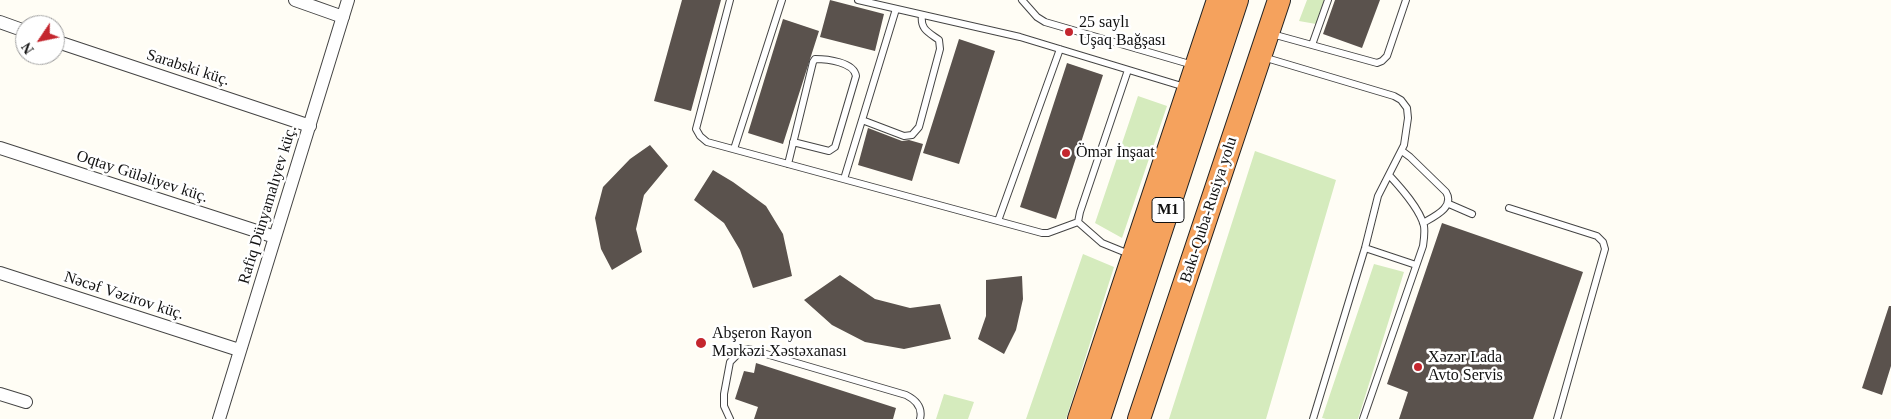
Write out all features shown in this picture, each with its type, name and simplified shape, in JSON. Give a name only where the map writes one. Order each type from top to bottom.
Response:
[{"type":"highway","points":[[1079,419],[1218,0]]},
{"type":"highway","name":"M1","points":[[1098,419],[1237,0]]},
{"type":"highway","name":"Bakı-Quba-Rusiya yolu","points":[[1139,419],[1276,12]]},
{"type":"street","points":[[295,0],[343,17]]},
{"type":"street","name":"Rafiq Dünyamalıyev küç.","points":[[219,419],[348,0]]},
{"type":"street","points":[[0,22],[15,27]]},
{"type":"street","name":"Sarabski küç.","points":[[65,44],[310,126]]},
{"type":"street","name":"Oqtay Güləliyev küç.","points":[[0,148],[275,237]]},
{"type":"street","name":"Nəcəf Vəzirov küç.","points":[[0,273],[239,350]]},
{"type":"street","points":[[0,394],[26,402]]},
{"type":"lane","points":[[730,0],[696,129],[707,142],[1042,233],[1048,233],[1078,222]]},
{"type":"lane","points":[[734,150],[782,0]]},
{"type":"lane","points":[[858,0],[1020,37],[1189,88]]},
{"type":"lane","points":[[1022,0],[1037,17],[1045,22],[1196,66]]},
{"type":"lane","points":[[1312,45],[1328,0]]},
{"type":"lane","points":[[1276,12],[1312,45],[1377,63],[1387,56],[1406,0]]},
{"type":"lane","points":[[844,179],[896,9]]},
{"type":"lane","points":[[862,120],[904,136],[912,135],[919,127],[940,49],[939,40],[920,23],[922,15]]},
{"type":"lane","points":[[998,221],[1060,49]]},
{"type":"lane","points":[[1260,56],[1394,96],[1401,100],[1407,108],[1408,118],[1402,151],[1378,196],[1365,248],[1313,419]]},
{"type":"lane","points":[[788,164],[793,142],[815,59],[823,59],[851,66],[856,71],[856,76],[834,147],[829,151],[793,142]]},
{"type":"lane","points":[[1078,222],[1128,70]]},
{"type":"lane","points":[[1402,151],[1450,198],[1449,204],[1424,223]]},
{"type":"lane","points":[[1363,419],[1423,246],[1424,223],[1410,199],[1389,176]]},
{"type":"lane","points":[[1449,204],[1472,214]]},
{"type":"lane","points":[[1509,208],[1597,236],[1603,242],[1605,249],[1557,419]]},
{"type":"lane","points":[[1078,222],[1091,235],[1102,242],[1133,256]]},
{"type":"lane","points":[[1365,248],[1416,265]]},
{"type":"lane","points":[[730,419],[724,406],[724,394],[730,362],[741,351],[749,350],[906,395],[915,400],[920,407],[920,419]]},
{"type":"green space","points":[[1307,0],[1324,0],[1316,24],[1299,21]]},
{"type":"green space","points":[[1138,96],[1167,106],[1122,238],[1095,223]]},
{"type":"green space","points":[[1255,151],[1336,180],[1266,419],[1169,419]]},
{"type":"green space","points":[[1083,254],[1114,267],[1066,419],[1026,419]]},
{"type":"green space","points":[[1374,264],[1404,272],[1358,419],[1322,418]]},
{"type":"green space","points":[[944,394],[974,402],[968,419],[936,419]]},
{"type":"building","points":[[682,0],[721,0],[691,111],[654,101]]},
{"type":"building","points":[[830,0],[884,14],[875,51],[820,37]]},
{"type":"building","points":[[1335,0],[1380,0],[1362,48],[1323,34]]},
{"type":"building","points":[[783,19],[819,31],[783,144],[748,133]]},
{"type":"building","points":[[959,39],[995,51],[959,164],[923,153]]},
{"type":"building","points":[[1067,63],[1103,75],[1056,219],[1020,207]]},
{"type":"building","points":[[868,128],[902,141],[909,140],[923,144],[912,181],[858,165]]},
{"type":"building","points":[[650,145],[668,166],[644,195],[636,229],[642,252],[612,270],[601,249],[595,218],[603,187],[630,159]]},
{"type":"building","points":[[713,170],[766,206],[783,234],[792,276],[753,288],[740,250],[724,223],[694,200]]},
{"type":"building","points":[[1442,223],[1583,272],[1533,419],[1399,419],[1408,392],[1387,384]]},
{"type":"building","points":[[840,275],[875,299],[910,308],[940,304],[951,339],[904,349],[865,342],[832,325],[804,300]]},
{"type":"building","points":[[1022,276],[1023,299],[1016,330],[1004,354],[978,339],[986,316],[986,280]]},
{"type":"building","points":[[1889,306],[1891,306],[1891,366],[1882,395],[1862,388]]},
{"type":"building","points":[[756,363],[896,408],[893,419],[754,419],[758,407],[735,399],[744,371],[754,373]]},
{"type":"place","name":"25 saylı Uşaq Bağşası","points":[[1069,32]]},
{"type":"place","name":"Ömər İnşaat","points":[[1066,153]]},
{"type":"place","name":"Abşeron Rayon Mərkəzi Xəstəxanası","points":[[701,343]]},
{"type":"place","name":"Xəzər Lada Avto Servis","points":[[1418,367]]}]
